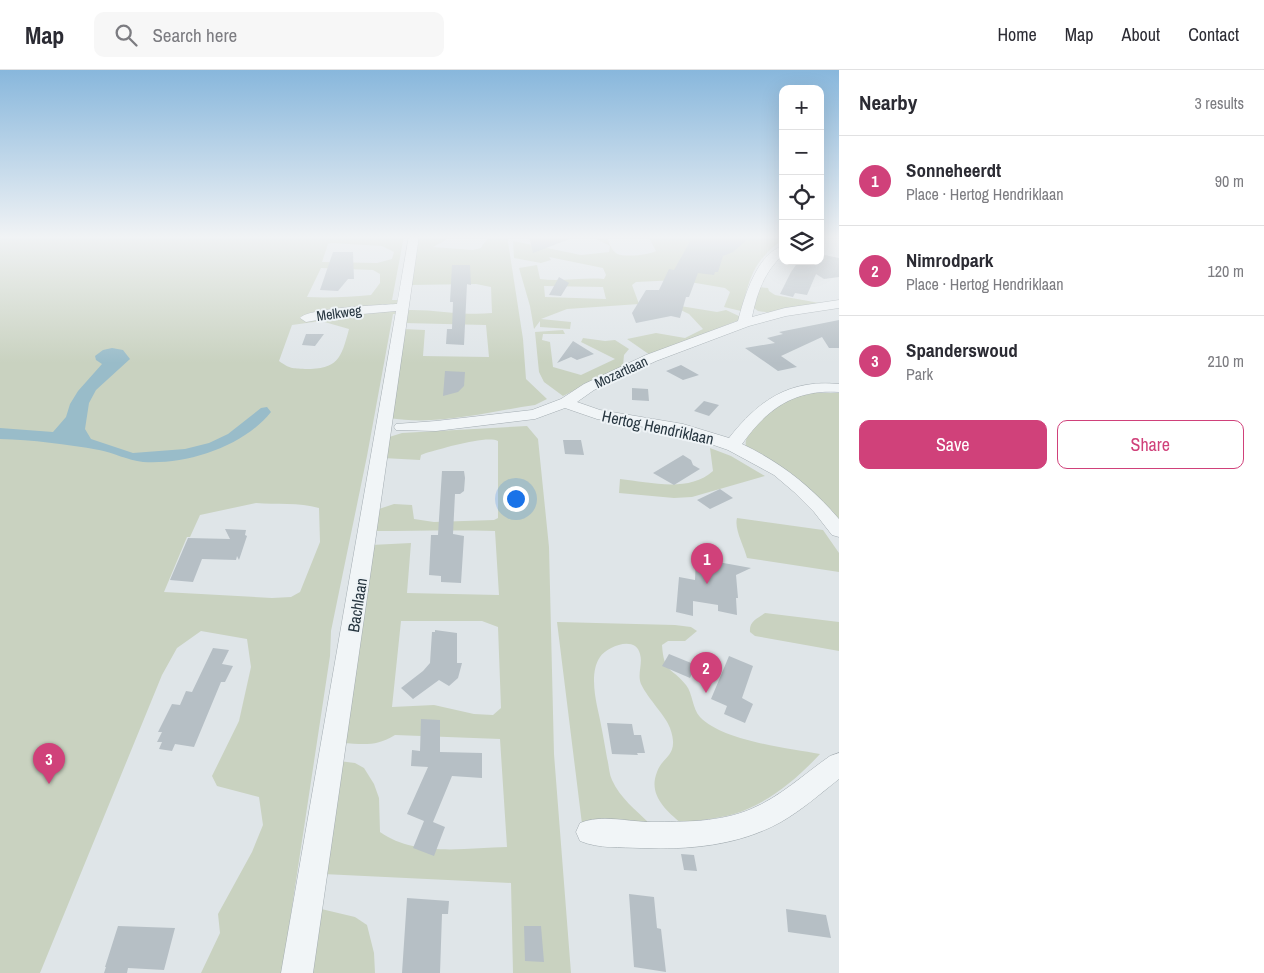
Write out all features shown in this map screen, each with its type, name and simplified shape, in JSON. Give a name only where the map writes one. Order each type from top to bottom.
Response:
[{"type":"street","name":"Bachlaan","points":[[298,973],[379,467],[407,278]]},
{"type":"street","points":[[744,323],[752,288],[757,278]]},
{"type":"street","name":"Mozartlaan","points":[[402,427],[436,426],[535,414],[566,402],[589,387],[651,358],[744,323],[785,312],[839,304]]},
{"type":"street","name":"Melkweg","points":[[306,318],[350,311],[402,307]]},
{"type":"street","points":[[732,445],[753,417],[772,400],[800,390],[839,388]]},
{"type":"street","name":"Hertog Hendriklaan","points":[[566,402],[590,413],[694,432],[755,454],[783,474],[822,508],[839,531]]},
{"type":"street","points":[[590,832],[662,836],[709,831],[746,824],[782,807],[839,764]]},
{"type":"green space","points":[[0,278],[316,278],[307,297],[339,297],[371,295],[380,283],[380,278],[396,278],[392,300],[401,300],[399,314],[393,314],[367,456],[331,631],[330,656],[282,973],[201,973],[220,933],[218,914],[252,852],[263,825],[259,797],[217,786],[212,776],[239,721],[251,667],[247,639],[201,631],[177,648],[162,675],[40,973],[0,973]],"holes":[[[321,321],[349,329],[343,348],[336,360],[325,367],[316,369],[289,367],[279,361],[292,325]],[[256,503],[296,504],[319,508],[320,542],[300,592],[291,597],[272,598],[164,592],[187,537],[190,537],[200,515]]]},
{"type":"green space","points":[[410,278],[514,278],[523,339],[526,379],[547,399],[535,405],[462,417],[426,420],[389,418],[403,329],[425,330],[423,356],[489,357],[486,325],[404,323],[406,310],[470,314],[492,313],[491,287],[476,284],[409,285]]},
{"type":"green space","points":[[522,278],[548,280],[751,278],[741,311],[724,307],[730,292],[725,288],[678,280],[636,282],[632,285],[639,304],[567,309],[541,319],[571,322],[570,329],[540,327],[540,321],[534,329]],"holes":[[[544,286],[603,287],[606,299],[545,297]]]},
{"type":"green space","points":[[758,287],[768,288],[775,295],[825,304],[771,313],[758,311],[754,308]]},
{"type":"green space","points":[[668,304],[717,312],[726,310],[741,317],[739,320],[650,355],[627,339],[656,333],[685,338],[703,329],[689,314]]},
{"type":"green space","points":[[563,330],[565,334],[543,334],[542,340],[550,342],[553,367],[581,375],[615,359],[581,342],[583,338],[605,341],[615,340],[629,349],[624,355],[623,366],[563,396],[544,382],[539,372],[535,332]]},
{"type":"green space","points":[[813,393],[839,393],[839,527],[746,446],[746,440],[750,433],[775,408],[795,397]]},
{"type":"green space","points":[[527,426],[538,439],[549,547],[554,754],[571,973],[513,973],[511,883],[323,874],[339,761],[355,763],[364,768],[374,784],[379,798],[380,832],[394,840],[409,845],[441,849],[507,847],[500,739],[395,735],[375,743],[342,743],[371,545],[411,543],[407,593],[499,595],[495,531],[373,531],[376,510],[394,504],[412,505],[414,519],[434,522],[494,520],[498,518],[498,441],[474,441],[452,446],[421,455],[420,460],[383,458],[386,438],[402,433]],"holes":[[[401,621],[482,621],[498,627],[501,708],[493,715],[474,714],[434,705],[392,707]]]},
{"type":"green space","points":[[710,448],[731,456],[765,476],[692,497],[674,498],[619,493],[620,479],[656,484],[681,484],[703,478],[713,471]]},
{"type":"green space","points":[[737,518],[823,530],[839,553],[839,572],[747,558],[738,532]]},
{"type":"green space","points":[[765,613],[839,622],[839,651],[755,636],[750,632],[751,625]]},
{"type":"green space","points":[[557,622],[691,627],[697,631],[685,641],[668,641],[662,645],[664,661],[669,669],[686,685],[700,717],[710,725],[739,738],[820,754],[781,790],[746,810],[728,816],[681,823],[664,807],[656,794],[655,787],[657,772],[672,750],[673,737],[670,728],[641,684],[641,658],[637,648],[633,645],[621,644],[609,649],[597,662],[594,681],[596,700],[612,780],[624,798],[649,823],[582,824]]},
{"type":"green space","points":[[317,908],[355,917],[367,925],[374,953],[375,973],[308,973]]},
{"type":"water","points":[[112,348],[123,350],[130,359],[96,390],[89,403],[85,429],[91,439],[133,453],[185,449],[209,443],[228,434],[261,408],[267,407],[271,412],[245,435],[230,444],[195,457],[160,462],[137,461],[105,451],[74,446],[0,439],[0,428],[53,432],[66,417],[70,404],[78,391],[102,364],[96,360],[95,356],[103,350]]},
{"type":"building","points":[[324,278],[354,278],[348,279],[338,291],[320,290]]},
{"type":"building","points":[[451,278],[471,278],[471,285],[467,284],[464,345],[446,344],[447,329],[452,329],[453,302],[450,302]]},
{"type":"building","points":[[558,278],[569,283],[561,296],[549,295]]},
{"type":"building","points":[[665,278],[696,278],[689,297],[686,297],[680,318],[671,316],[636,323],[632,313],[646,290],[659,290]]},
{"type":"building","points":[[788,278],[814,278],[807,295],[795,293],[793,297],[780,294]]},
{"type":"building","points":[[839,320],[839,348],[829,348],[822,337],[781,356],[797,367],[778,371],[745,348],[775,343],[767,338],[783,334],[779,332]]},
{"type":"building","points":[[306,334],[324,334],[315,346],[302,345]]},
{"type":"building","points":[[573,341],[594,354],[577,360],[571,357],[557,363]]},
{"type":"building","points":[[681,365],[699,375],[683,380],[666,371]]},
{"type":"building","points":[[445,371],[465,372],[464,386],[458,392],[443,396]]},
{"type":"building","points":[[632,388],[648,389],[649,401],[632,400]]},
{"type":"building","points":[[704,401],[719,405],[709,416],[694,411]]},
{"type":"building","points":[[563,440],[581,440],[584,455],[565,454]]},
{"type":"building","points":[[683,455],[700,469],[674,485],[653,473]]},
{"type":"building","points":[[442,471],[464,471],[464,491],[460,494],[455,494],[453,534],[464,536],[461,583],[441,582],[441,576],[429,575],[431,535],[438,535]]},
{"type":"building","points":[[720,489],[733,498],[710,509],[697,500]]},
{"type":"building","points":[[225,529],[246,530],[245,535],[247,536],[239,560],[237,556],[236,560],[202,559],[193,582],[170,580],[188,538],[230,539]]},
{"type":"building","points":[[696,558],[751,568],[736,575],[737,615],[718,611],[718,605],[693,601],[693,616],[676,612],[679,577],[695,580]]},
{"type":"building","points":[[435,630],[457,633],[457,663],[462,663],[458,678],[449,686],[439,680],[413,699],[401,688],[430,663],[432,632],[435,632]]},
{"type":"building","points":[[213,648],[229,650],[222,664],[233,666],[225,682],[221,682],[194,747],[175,744],[172,751],[159,749],[162,742],[157,742],[162,732],[158,732],[172,704],[180,705],[186,691],[192,692]]},
{"type":"building","points":[[669,654],[696,665],[690,678],[662,666]]},
{"type":"building","points":[[729,656],[753,666],[742,698],[753,704],[745,723],[724,714],[727,706],[711,699]]},
{"type":"building","points":[[421,719],[440,720],[440,752],[482,753],[482,778],[452,776],[433,822],[445,827],[434,856],[413,848],[424,821],[407,814],[428,767],[411,766],[412,750],[420,751]]},
{"type":"building","points":[[607,723],[632,724],[634,735],[641,735],[645,753],[637,753],[638,755],[612,754]]},
{"type":"building","points":[[681,854],[694,855],[697,871],[684,870]]},
{"type":"building","points":[[629,894],[654,897],[657,928],[661,929],[666,972],[634,967]]},
{"type":"building","points":[[407,898],[449,901],[448,914],[442,914],[440,973],[402,973]]},
{"type":"building","points":[[786,909],[826,915],[831,938],[788,932]]},
{"type":"building","points":[[118,926],[175,928],[164,970],[128,968],[127,973],[104,973]]},
{"type":"building","points":[[524,926],[541,926],[544,962],[525,961]]},
{"type":"place","name":"Sonneheerdt","points":[[707,584]]},
{"type":"place","name":"Nimrodpark","points":[[706,693]]},
{"type":"place","name":"Spanderswoud","points":[[49,784]]}]
